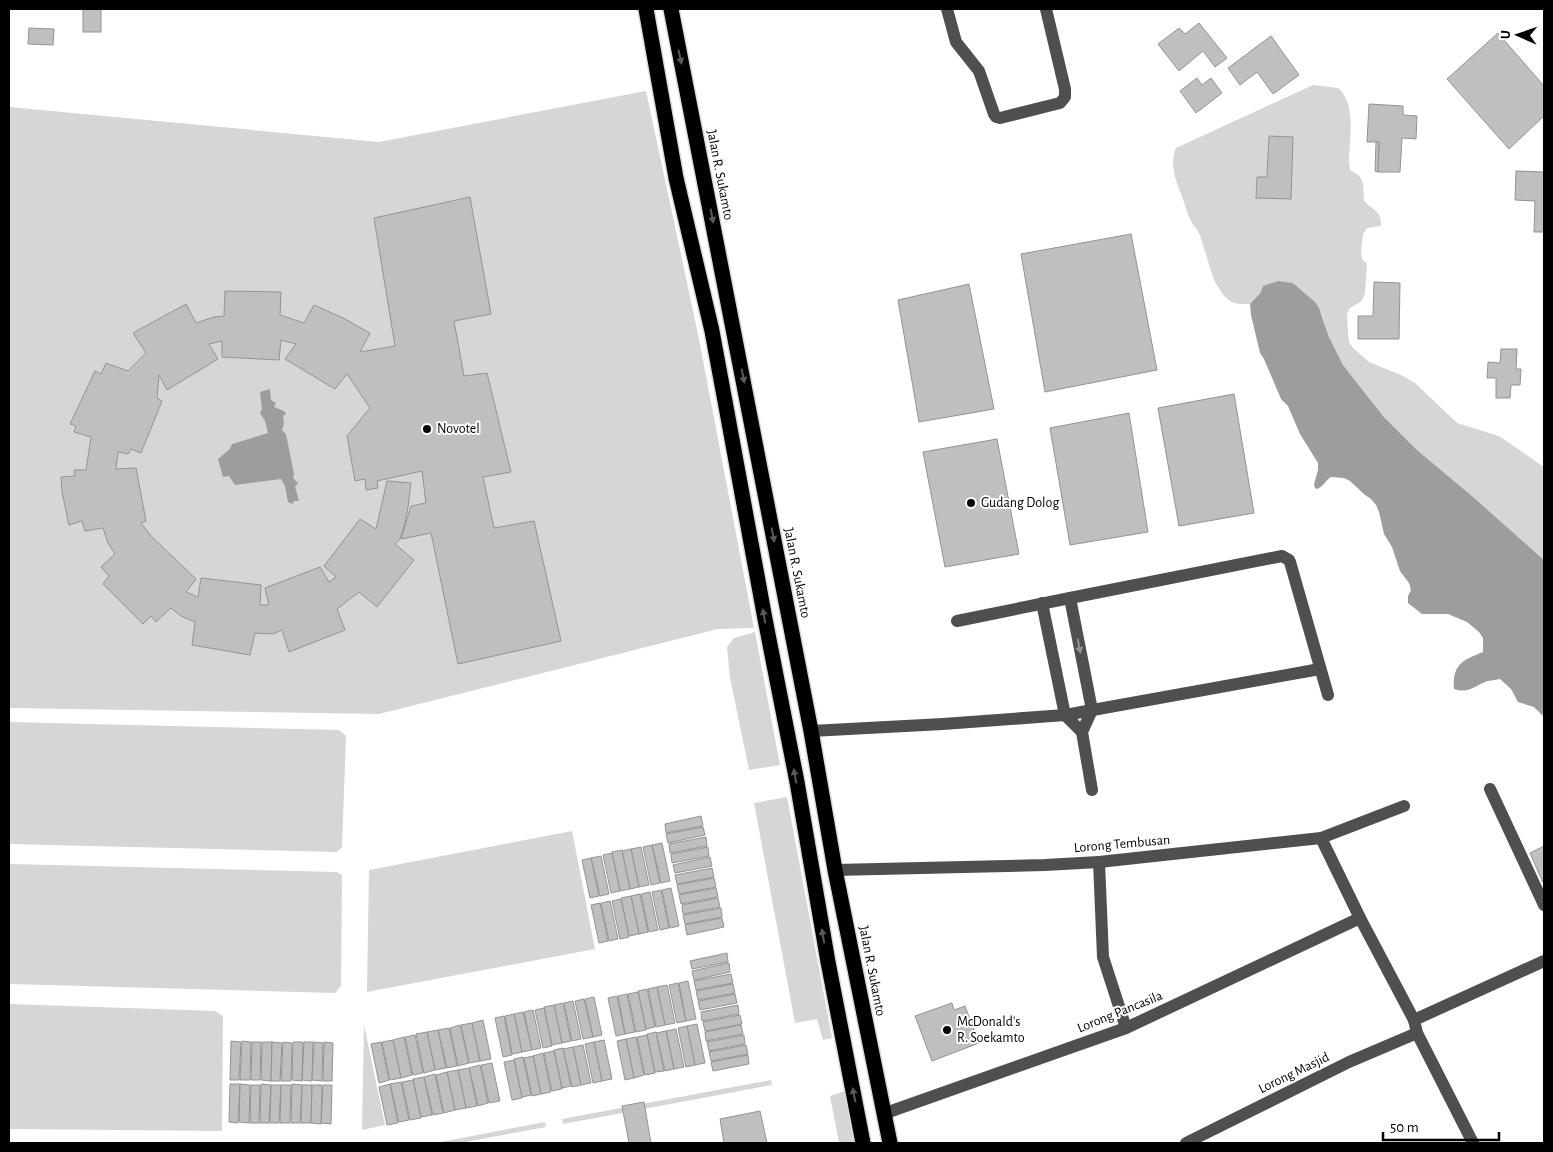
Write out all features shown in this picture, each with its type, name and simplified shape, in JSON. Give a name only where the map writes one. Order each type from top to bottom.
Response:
[{"type":"highway","points":[[641,9],[650,28]]},
{"type":"highway","points":[[646,9],[676,178],[712,331],[726,404],[863,1143]]},
{"type":"highway","name":"Jalan R. Sukamto","points":[[673,13],[811,731],[835,870],[890,1143]]},
{"type":"street","points":[[947,9],[958,47],[979,71],[994,114],[1000,118],[1060,103],[1065,97],[1065,89],[1046,9]]},
{"type":"street","points":[[956,622],[1282,556],[1290,562],[1328,695]]},
{"type":"street","points":[[1070,598],[1092,710],[1082,732],[1092,790]]},
{"type":"street","points":[[1042,604],[1065,715],[1082,732]]},
{"type":"street","points":[[811,731],[1065,715],[1320,669]]},
{"type":"street","points":[[1490,789],[1544,905]]},
{"type":"street","name":"Lorong Tembusan","points":[[835,870],[1099,862],[1321,838],[1404,806]]},
{"type":"street","points":[[1321,838],[1360,918],[1414,1020],[1417,1033],[1473,1143]]},
{"type":"street","points":[[1099,862],[1103,957],[1126,1028]]},
{"type":"street","name":"Lorong Pancasila","points":[[883,1114],[1126,1028],[1360,918]]},
{"type":"street","points":[[1414,1020],[1432,1010],[1544,961]]},
{"type":"street","name":"Lorong Masjid","points":[[1190,1142],[1349,1062],[1417,1033]]},
{"type":"shaded area","points":[[1313,85],[1338,88],[1348,103],[1351,123],[1350,170],[1359,176],[1363,182],[1364,201],[1376,211],[1381,221],[1381,226],[1367,228],[1363,234],[1361,252],[1362,259],[1367,264],[1365,293],[1362,301],[1350,308],[1347,314],[1349,342],[1369,362],[1415,383],[1457,423],[1499,436],[1544,467],[1544,560],[1417,450],[1383,416],[1343,365],[1315,302],[1293,283],[1263,286],[1250,304],[1231,302],[1224,296],[1216,284],[1200,235],[1189,217],[1173,169],[1176,148]]},
{"type":"shaded area","points":[[646,91],[698,334],[754,628],[718,629],[379,714],[9,708],[9,107],[379,142]]},
{"type":"shaded area","points":[[1278,281],[1293,283],[1315,302],[1343,365],[1383,416],[1417,450],[1544,560],[1544,717],[1534,707],[1518,702],[1511,689],[1500,679],[1488,681],[1468,690],[1454,689],[1455,674],[1460,664],[1483,652],[1483,638],[1479,632],[1467,622],[1448,614],[1422,614],[1408,603],[1408,596],[1411,590],[1409,583],[1400,571],[1392,547],[1384,534],[1379,512],[1371,499],[1344,478],[1331,477],[1319,488],[1315,488],[1318,463],[1300,434],[1288,406],[1281,399],[1260,353],[1251,315],[1250,304],[1260,293],[1263,286]]},
{"type":"shaded area","points":[[270,389],[271,400],[276,403],[274,407],[284,411],[286,414],[283,416],[284,424],[282,430],[286,434],[294,474],[293,478],[298,483],[295,487],[299,501],[294,501],[293,504],[288,502],[285,486],[281,479],[235,485],[229,476],[223,477],[218,459],[230,449],[232,444],[268,433],[265,421],[260,413],[262,409],[260,392]]},
{"type":"shaded area","points":[[755,632],[780,765],[749,770],[730,678],[727,647],[734,638]]},
{"type":"shaded area","points":[[9,722],[339,730],[346,736],[342,847],[337,852],[9,844]]},
{"type":"shaded area","points":[[787,797],[832,1038],[823,1040],[817,1019],[795,1023],[754,803]]},
{"type":"shaded area","points":[[572,831],[595,949],[367,992],[369,870]]},
{"type":"shaded area","points":[[9,864],[337,872],[342,875],[341,986],[335,993],[9,984]]},
{"type":"shaded area","points":[[9,1004],[215,1011],[223,1016],[222,1131],[9,1129]]},
{"type":"shaded area","points":[[364,1025],[385,1125],[362,1130]]},
{"type":"shaded area","points":[[771,1080],[772,1085],[563,1124],[562,1119]]},
{"type":"shaded area","points":[[845,1091],[855,1143],[839,1143],[830,1096]]},
{"type":"shaded area","points":[[545,1122],[546,1127],[460,1143],[435,1143]]},
{"type":"building","points":[[83,9],[101,9],[101,32],[83,32]]},
{"type":"building","points":[[1199,23],[1227,58],[1215,67],[1203,51],[1179,71],[1158,44],[1179,28],[1185,34]]},
{"type":"building","points":[[29,28],[54,29],[53,45],[28,44]]},
{"type":"building","points":[[1498,33],[1544,86],[1544,116],[1509,149],[1447,79]]},
{"type":"building","points":[[1271,36],[1299,75],[1273,94],[1257,72],[1240,85],[1228,68]]},
{"type":"building","points":[[1197,78],[1202,85],[1211,78],[1222,93],[1196,113],[1180,91]]},
{"type":"building","points":[[1369,104],[1403,106],[1403,115],[1417,116],[1416,139],[1402,138],[1400,172],[1378,172],[1379,142],[1367,142]]},
{"type":"building","points":[[1269,136],[1293,137],[1291,199],[1256,198],[1257,177],[1267,177]]},
{"type":"building","points":[[1376,142],[1379,142],[1378,172],[1375,171]]},
{"type":"building","points":[[1516,171],[1544,172],[1544,232],[1534,232],[1535,201],[1515,200]]},
{"type":"building","name":"Novotel","points":[[470,197],[491,314],[454,321],[464,376],[487,373],[511,472],[483,477],[494,528],[534,521],[561,641],[458,664],[431,533],[401,539],[411,506],[426,503],[422,471],[377,481],[378,488],[366,490],[365,479],[355,481],[347,436],[370,408],[347,374],[335,389],[285,359],[296,344],[281,340],[279,360],[222,357],[222,341],[209,344],[218,359],[167,390],[159,375],[157,398],[162,401],[141,453],[131,449],[128,454],[118,452],[116,469],[136,468],[146,521],[141,523],[151,536],[196,579],[186,592],[198,597],[201,578],[261,585],[260,605],[269,605],[265,588],[320,567],[329,582],[336,577],[324,566],[360,519],[376,529],[387,481],[411,483],[405,523],[400,539],[395,544],[414,560],[377,607],[359,592],[337,609],[345,630],[289,652],[282,630],[273,634],[255,633],[250,655],[192,645],[195,622],[181,616],[171,608],[156,622],[151,616],[143,624],[103,584],[109,576],[101,567],[115,554],[108,543],[103,528],[85,531],[82,521],[69,525],[62,492],[61,477],[75,476],[74,470],[86,470],[91,437],[74,432],[76,426],[70,424],[95,371],[101,374],[106,363],[128,371],[146,353],[133,333],[186,304],[196,323],[224,316],[225,291],[281,292],[280,315],[304,323],[314,305],[343,318],[370,333],[360,352],[395,346],[374,218]]},
{"type":"building","points":[[1131,234],[1157,370],[1045,392],[1021,254]]},
{"type":"building","points":[[1374,282],[1400,283],[1399,339],[1358,339],[1358,316],[1373,316]]},
{"type":"building","points":[[969,284],[994,409],[919,422],[898,300]]},
{"type":"building","points":[[1501,349],[1517,349],[1516,369],[1521,369],[1520,385],[1511,385],[1510,398],[1496,398],[1496,378],[1487,378],[1488,362],[1500,363]]},
{"type":"building","points":[[1234,394],[1254,513],[1179,526],[1158,408]]},
{"type":"building","points":[[1129,413],[1148,532],[1070,545],[1050,428]]},
{"type":"building","name":"Gudang Dolog","points":[[997,439],[1019,554],[945,567],[923,452]]},
{"type":"building","points":[[701,816],[703,826],[666,833],[665,824]]},
{"type":"building","points":[[703,827],[705,835],[668,843],[666,834]]},
{"type":"building","points":[[706,837],[707,846],[670,853],[669,844]]},
{"type":"building","points":[[662,843],[670,881],[661,883],[652,845]]},
{"type":"building","points":[[652,845],[660,883],[651,885],[643,847]]},
{"type":"building","points":[[1544,846],[1544,885],[1530,853]]},
{"type":"building","points":[[641,847],[649,885],[639,887],[631,849]]},
{"type":"building","points":[[708,847],[709,856],[672,863],[671,854]]},
{"type":"building","points":[[631,849],[639,887],[630,889],[622,851]]},
{"type":"building","points":[[622,850],[630,889],[620,891],[612,852]]},
{"type":"building","points":[[612,853],[620,891],[611,893],[603,855]]},
{"type":"building","points":[[601,856],[609,894],[600,896],[591,858]]},
{"type":"building","points":[[710,857],[712,866],[675,873],[673,865]]},
{"type":"building","points":[[591,858],[599,896],[590,898],[582,860]]},
{"type":"building","points":[[712,868],[714,877],[677,884],[675,875]]},
{"type":"building","points":[[714,878],[716,887],[679,894],[677,885]]},
{"type":"building","points":[[671,888],[679,926],[670,928],[662,890]]},
{"type":"building","points":[[716,888],[718,897],[681,904],[679,895]]},
{"type":"building","points":[[661,890],[669,928],[660,930],[652,892]]},
{"type":"building","points":[[650,892],[658,930],[649,932],[641,894]]},
{"type":"building","points":[[640,894],[648,932],[639,934],[631,896]]},
{"type":"building","points":[[631,896],[639,934],[629,936],[621,898]]},
{"type":"building","points":[[718,898],[720,907],[683,914],[682,905]]},
{"type":"building","points":[[621,899],[629,937],[620,939],[612,901]]},
{"type":"building","points":[[610,901],[618,939],[609,941],[601,903]]},
{"type":"building","points":[[600,903],[608,941],[599,943],[591,905]]},
{"type":"building","points":[[721,908],[722,917],[685,924],[683,915]]},
{"type":"building","points":[[722,918],[724,927],[687,935],[685,925]]},
{"type":"building","points":[[727,953],[728,962],[692,969],[690,961]]},
{"type":"building","points":[[729,963],[730,972],[694,980],[692,971]]},
{"type":"building","points":[[731,974],[733,983],[696,990],[694,981]]},
{"type":"building","points":[[688,981],[696,1019],[686,1021],[679,983]]},
{"type":"building","points":[[678,983],[686,1021],[677,1023],[669,985]]},
{"type":"building","points":[[733,984],[735,993],[698,1000],[696,991]]},
{"type":"building","points":[[667,985],[675,1023],[665,1025],[657,987]]},
{"type":"building","points":[[657,987],[665,1025],[656,1027],[648,989]]},
{"type":"building","points":[[647,989],[655,1027],[646,1029],[638,991]]},
{"type":"building","points":[[638,992],[646,1030],[636,1032],[628,994]]},
{"type":"building","points":[[627,994],[635,1032],[625,1034],[618,996]]},
{"type":"building","points":[[735,994],[737,1003],[700,1010],[698,1001]]},
{"type":"building","points":[[617,996],[625,1034],[616,1036],[608,998]]},
{"type":"building","points":[[594,997],[602,1035],[593,1037],[585,999]]},
{"type":"building","points":[[584,999],[593,1037],[583,1039],[575,1001]]},
{"type":"building","points":[[573,1001],[581,1039],[572,1041],[564,1003]]},
{"type":"building","points":[[563,1003],[571,1041],[562,1043],[554,1005]]},
{"type":"building","name":"McDonald's R. Soekamto","points":[[952,1003],[954,1010],[965,1006],[979,1043],[932,1061],[915,1016]]},
{"type":"building","points":[[554,1005],[562,1043],[552,1045],[544,1007]]},
{"type":"building","points":[[738,1005],[739,1014],[702,1021],[701,1012]]},
{"type":"building","points":[[544,1008],[552,1046],[543,1048],[535,1010]]},
{"type":"building","points":[[533,1010],[541,1048],[532,1050],[524,1012]]},
{"type":"building","points":[[523,1012],[532,1050],[522,1052],[514,1014]]},
{"type":"building","points":[[514,1014],[522,1052],[512,1054],[505,1016]]},
{"type":"building","points":[[740,1015],[742,1024],[705,1031],[703,1022]]},
{"type":"building","points":[[504,1016],[512,1055],[503,1057],[495,1018]]},
{"type":"building","points":[[483,1020],[491,1059],[480,1061],[472,1023]]},
{"type":"building","points":[[472,1023],[480,1061],[469,1063],[461,1025]]},
{"type":"building","points":[[697,1024],[705,1063],[695,1065],[687,1026]]},
{"type":"building","points":[[460,1025],[469,1063],[458,1066],[450,1028]]},
{"type":"building","points":[[741,1025],[743,1034],[706,1041],[705,1032]]},
{"type":"building","points":[[687,1026],[695,1065],[686,1067],[678,1028]]},
{"type":"building","points":[[449,1028],[457,1066],[447,1068],[438,1030]]},
{"type":"building","points":[[676,1029],[684,1067],[674,1069],[666,1031]]},
{"type":"building","points":[[438,1030],[446,1068],[435,1070],[427,1032]]},
{"type":"building","points":[[666,1031],[674,1069],[665,1071],[656,1033]]},
{"type":"building","points":[[427,1032],[435,1070],[424,1073],[416,1034]]},
{"type":"building","points":[[656,1032],[664,1071],[655,1072],[647,1034]]},
{"type":"building","points":[[415,1035],[423,1073],[413,1075],[405,1037]]},
{"type":"building","points":[[647,1035],[655,1073],[645,1075],[637,1037]]},
{"type":"building","points":[[744,1035],[745,1044],[709,1051],[707,1042]]},
{"type":"building","points":[[404,1037],[412,1075],[401,1078],[393,1040]]},
{"type":"building","points":[[636,1037],[644,1075],[634,1078],[626,1039]]},
{"type":"building","points":[[626,1039],[634,1078],[625,1080],[617,1041]]},
{"type":"building","points":[[393,1040],[401,1078],[390,1080],[382,1042]]},
{"type":"building","points":[[604,1040],[612,1079],[602,1081],[594,1042]]},
{"type":"building","points":[[231,1041],[241,1042],[239,1080],[230,1080]]},
{"type":"building","points":[[242,1041],[251,1042],[250,1080],[240,1080]]},
{"type":"building","points":[[252,1042],[261,1042],[260,1080],[251,1080]]},
{"type":"building","points":[[262,1042],[272,1042],[271,1081],[261,1080]]},
{"type":"building","points":[[272,1042],[282,1043],[280,1081],[271,1081]]},
{"type":"building","points":[[283,1042],[292,1043],[291,1081],[281,1081]]},
{"type":"building","points":[[293,1042],[303,1042],[302,1081],[292,1080]]},
{"type":"building","points":[[304,1042],[313,1042],[312,1081],[302,1080]]},
{"type":"building","points":[[314,1042],[323,1043],[322,1081],[312,1080]]},
{"type":"building","points":[[324,1042],[333,1043],[332,1081],[323,1081]]},
{"type":"building","points":[[381,1042],[389,1080],[379,1083],[371,1044]]},
{"type":"building","points":[[594,1042],[602,1081],[593,1083],[585,1044]]},
{"type":"building","points":[[583,1045],[591,1083],[581,1085],[573,1047]]},
{"type":"building","points":[[746,1045],[748,1054],[711,1061],[709,1052]]},
{"type":"building","points":[[573,1047],[581,1085],[572,1087],[563,1049]]},
{"type":"building","points":[[563,1048],[571,1086],[562,1088],[554,1050]]},
{"type":"building","points":[[554,1051],[562,1089],[552,1091],[544,1053]]},
{"type":"building","points":[[543,1053],[551,1092],[541,1094],[533,1056]]},
{"type":"building","points":[[748,1055],[749,1064],[713,1071],[711,1062]]},
{"type":"building","points":[[533,1056],[541,1094],[532,1096],[524,1058]]},
{"type":"building","points":[[523,1057],[531,1095],[522,1097],[514,1059]]},
{"type":"building","points":[[514,1060],[522,1098],[512,1100],[504,1062]]},
{"type":"building","points":[[492,1063],[500,1101],[489,1103],[481,1065]]},
{"type":"building","points":[[480,1065],[488,1103],[478,1106],[469,1068]]},
{"type":"building","points":[[469,1068],[477,1106],[466,1108],[458,1070]]},
{"type":"building","points":[[458,1070],[466,1108],[455,1110],[447,1072]]},
{"type":"building","points":[[447,1072],[455,1110],[444,1113],[436,1075]]},
{"type":"building","points":[[435,1074],[443,1113],[433,1115],[424,1077]]},
{"type":"building","points":[[424,1077],[432,1115],[421,1117],[413,1079]]},
{"type":"building","points":[[413,1080],[421,1118],[410,1120],[402,1082]]},
{"type":"building","points":[[401,1082],[409,1120],[399,1122],[390,1084]]},
{"type":"building","points":[[230,1084],[240,1084],[238,1123],[229,1122]]},
{"type":"building","points":[[240,1084],[250,1085],[249,1123],[239,1122]]},
{"type":"building","points":[[261,1084],[271,1085],[269,1123],[260,1123]]},
{"type":"building","points":[[292,1084],[302,1085],[300,1123],[291,1123]]},
{"type":"building","points":[[390,1084],[398,1123],[387,1125],[379,1087]]},
{"type":"building","points":[[251,1085],[260,1085],[259,1123],[250,1123]]},
{"type":"building","points":[[271,1085],[281,1085],[279,1123],[270,1123]]},
{"type":"building","points":[[281,1085],[291,1085],[290,1123],[280,1123]]},
{"type":"building","points":[[302,1085],[312,1085],[311,1123],[301,1123]]},
{"type":"building","points":[[312,1085],[322,1085],[321,1124],[311,1123]]},
{"type":"building","points":[[323,1085],[332,1085],[331,1124],[321,1123]]},
{"type":"building","points":[[644,1102],[651,1143],[629,1143],[622,1106]]},
{"type":"building","points":[[760,1111],[767,1143],[724,1143],[720,1119]]},
{"type":"place","name":"Novotel","points":[[427,429]]},
{"type":"place","name":"Gudang Dolog","points":[[971,503]]},
{"type":"place","name":"McDonald's R. Soekamto","points":[[947,1030]]}]
